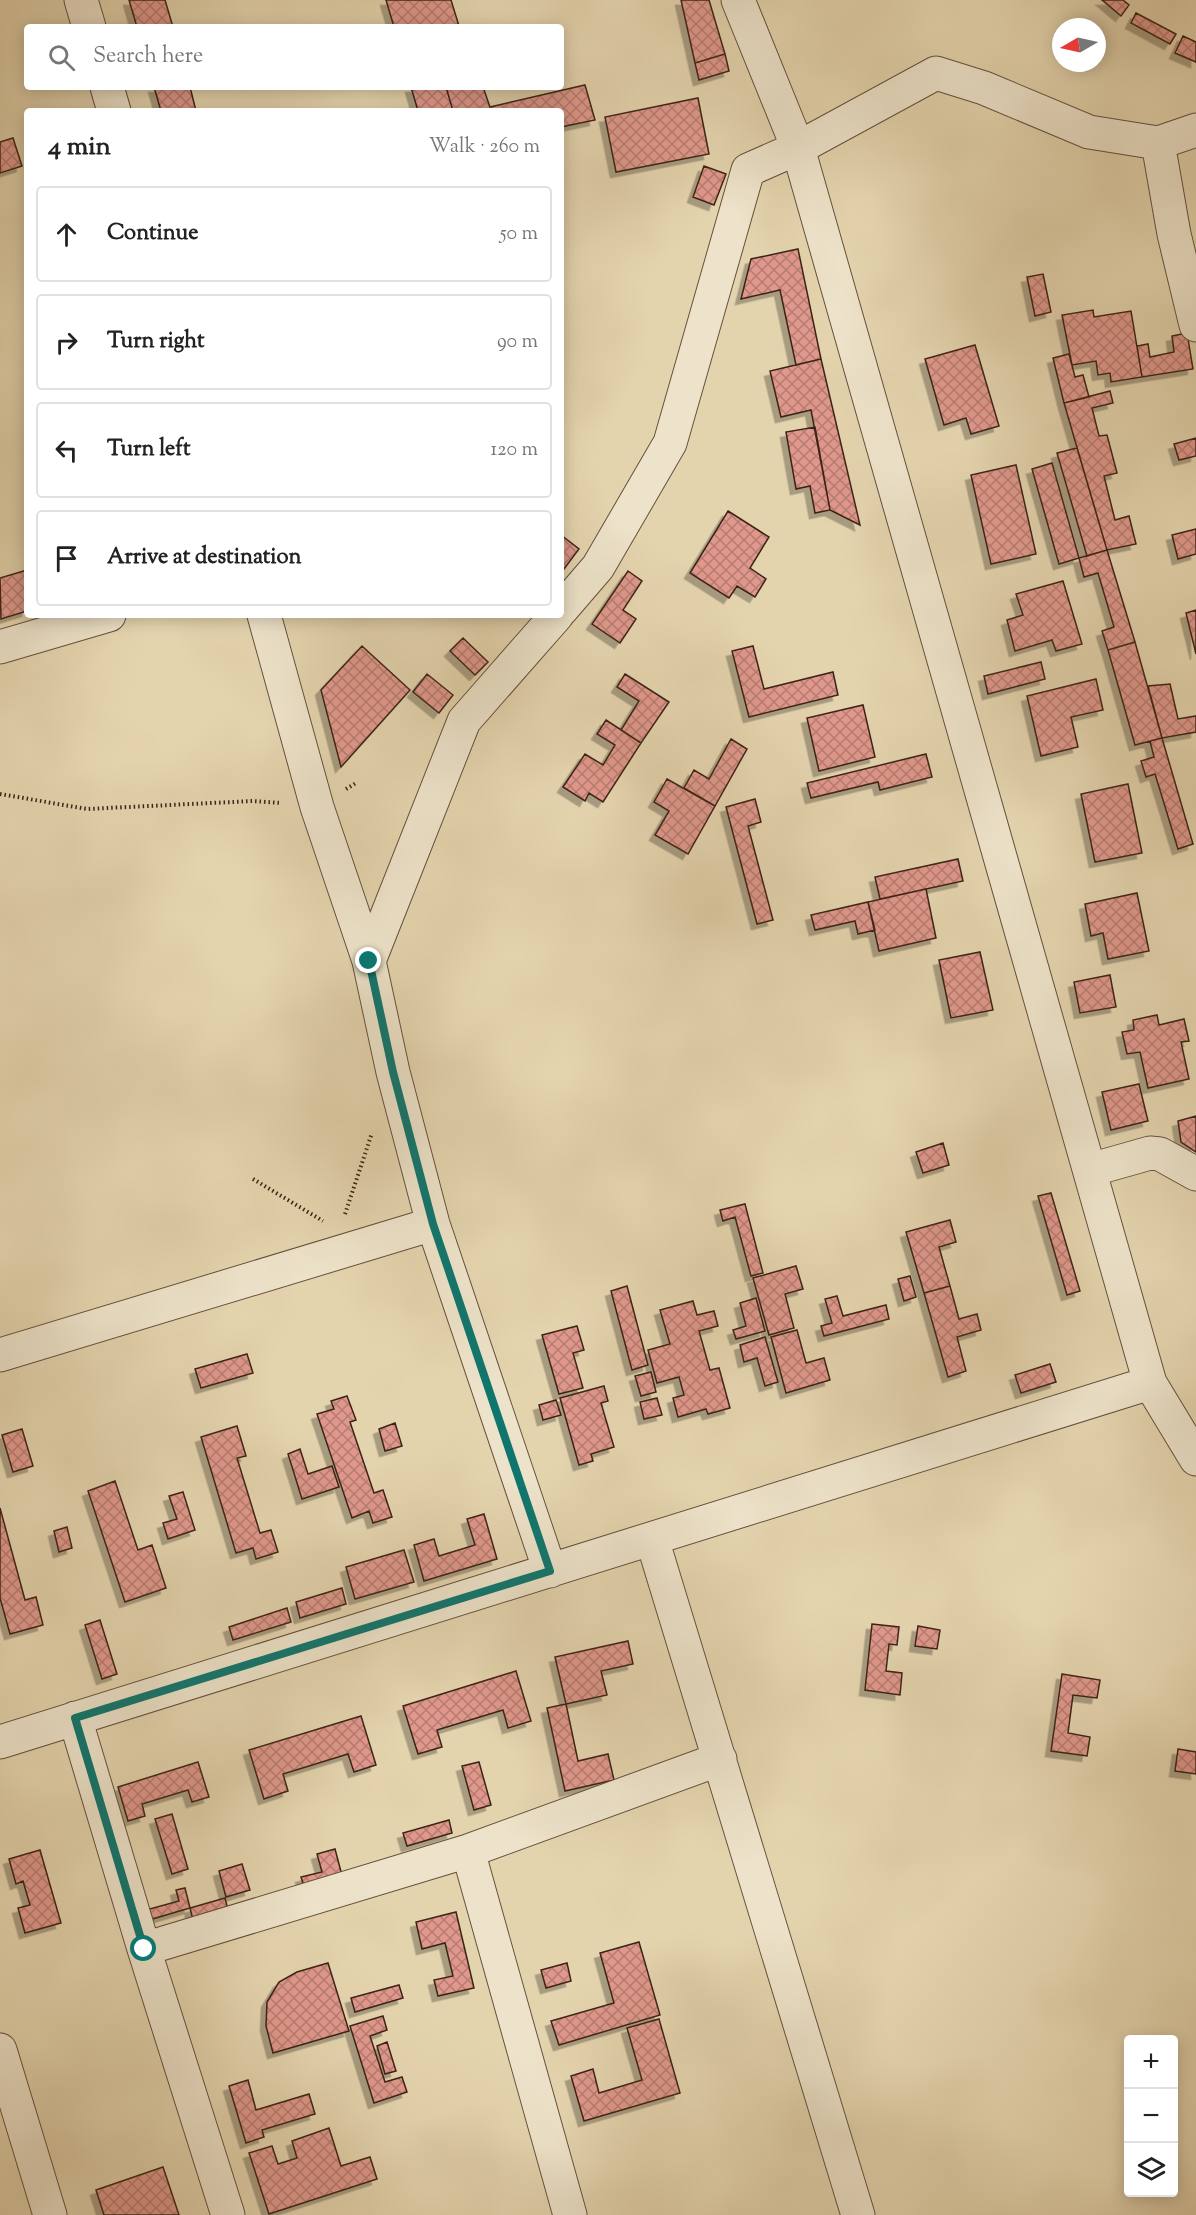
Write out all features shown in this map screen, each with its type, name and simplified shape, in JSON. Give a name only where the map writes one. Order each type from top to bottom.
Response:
[{"type":"street","points":[[81,0],[88,24]]},
{"type":"street","points":[[738,0],[798,148],[1150,1383],[1196,1459]]},
{"type":"street","points":[[564,607],[598,567],[670,443],[748,170],[798,148],[936,73],[984,88],[1089,132],[1158,143],[1196,130]]},
{"type":"street","points":[[108,90],[113,108]]},
{"type":"street","points":[[1158,143],[1177,245],[1196,325]]},
{"type":"street","points":[[0,647],[99,618]]},
{"type":"street","points":[[265,618],[317,807],[369,961],[393,1072],[433,1224],[550,1571]]},
{"type":"street","points":[[369,961],[464,721],[554,618]]},
{"type":"street","points":[[1090,1170],[1150,1153],[1160,1154],[1196,1174]]},
{"type":"street","points":[[0,1355],[433,1224]]},
{"type":"street","points":[[0,1742],[1150,1383]]},
{"type":"street","points":[[652,1539],[858,2215]]},
{"type":"street","points":[[75,1718],[144,1949],[228,2215]]},
{"type":"street","points":[[144,1949],[468,1851],[720,1758]]},
{"type":"street","points":[[468,1851],[570,2215]]},
{"type":"street","points":[[0,2050],[50,2215]]},
{"type":"path","points":[[0,794],[87,809],[253,801],[317,807]]},
{"type":"path","points":[[343,1219],[374,1129]]},
{"type":"path","points":[[253,1179],[330,1225]]},
{"type":"building","points":[[129,0],[165,0],[172,24],[136,24]]},
{"type":"building","points":[[386,0],[451,0],[458,24],[393,24]]},
{"type":"building","points":[[681,0],[709,0],[725,54],[695,63]]},
{"type":"building","points":[[1102,0],[1123,0],[1129,5],[1121,16]]},
{"type":"building","points":[[1136,13],[1176,34],[1170,44],[1131,23]]},
{"type":"building","points":[[1183,36],[1196,42],[1196,62],[1175,53]]},
{"type":"building","points":[[725,54],[729,71],[699,80],[695,63]]},
{"type":"building","points":[[585,85],[595,120],[564,126],[564,108],[452,108],[447,90],[484,90],[490,107]]},
{"type":"building","points":[[155,90],[191,90],[195,108],[160,108]]},
{"type":"building","points":[[412,90],[447,90],[452,108],[417,108]]},
{"type":"building","points":[[698,98],[709,154],[616,172],[605,117]]},
{"type":"building","points":[[13,138],[22,166],[0,173],[0,142]]},
{"type":"building","points":[[704,166],[726,174],[714,205],[693,197]]},
{"type":"building","points":[[798,249],[821,359],[796,365],[780,290],[741,299],[751,259]]},
{"type":"building","points":[[1043,274],[1051,312],[1035,316],[1027,277]]},
{"type":"building","points":[[1093,310],[1094,317],[1131,311],[1142,377],[1111,382],[1110,373],[1098,375],[1096,361],[1072,365],[1062,315]]},
{"type":"building","points":[[1187,333],[1193,369],[1142,377],[1137,346],[1148,344],[1150,357],[1174,352],[1172,336]]},
{"type":"building","points":[[975,345],[999,426],[971,434],[966,418],[944,425],[925,359]]},
{"type":"building","points":[[1069,354],[1075,377],[1083,375],[1089,397],[1064,403],[1053,358]]},
{"type":"building","points":[[821,359],[860,525],[830,510],[811,410],[781,417],[770,371]]},
{"type":"building","points":[[1110,391],[1113,403],[1092,408],[1099,436],[1107,435],[1117,473],[1104,476],[1115,520],[1129,516],[1136,544],[1107,550],[1064,403]]},
{"type":"building","points":[[815,427],[830,510],[815,513],[810,486],[796,489],[786,432]]},
{"type":"building","points":[[1196,438],[1196,456],[1179,460],[1174,444]]},
{"type":"building","points":[[1077,448],[1107,550],[1087,556],[1057,453]]},
{"type":"building","points":[[1052,463],[1079,558],[1059,564],[1032,469]]},
{"type":"building","points":[[1016,465],[1036,554],[991,564],[971,475]]},
{"type":"building","points":[[728,511],[769,537],[750,568],[766,579],[755,597],[737,586],[729,598],[690,573]]},
{"type":"building","points":[[1196,529],[1196,554],[1178,559],[1172,535]]},
{"type":"building","points":[[564,537],[579,549],[564,569]]},
{"type":"building","points":[[1107,550],[1135,642],[1108,650],[1102,631],[1114,627],[1098,573],[1084,577],[1079,558]]},
{"type":"building","points":[[24,571],[24,612],[1,619],[0,578]]},
{"type":"building","points":[[628,571],[642,581],[623,610],[636,619],[620,643],[592,624]]},
{"type":"building","points":[[1063,581],[1082,644],[1056,651],[1052,640],[1015,651],[1007,620],[1023,615],[1016,594]]},
{"type":"building","points":[[1196,610],[1196,654],[1186,613]]},
{"type":"building","points":[[463,638],[488,662],[475,675],[450,651]]},
{"type":"building","points":[[1135,642],[1162,738],[1135,745],[1108,650]]},
{"type":"building","points":[[362,646],[410,690],[341,767],[321,690]]},
{"type":"building","points":[[753,646],[764,689],[833,672],[838,695],[749,717],[732,651]]},
{"type":"building","points":[[1041,662],[1045,679],[988,694],[984,676]]},
{"type":"building","points":[[427,674],[453,695],[439,713],[413,692]]},
{"type":"building","points":[[625,674],[669,702],[641,743],[621,730],[639,701],[617,687]]},
{"type":"building","points":[[1096,679],[1103,710],[1071,717],[1078,747],[1041,756],[1027,696]]},
{"type":"building","points":[[1170,684],[1178,719],[1196,716],[1196,732],[1162,738],[1148,686]]},
{"type":"building","points":[[863,705],[875,757],[819,771],[807,718]]},
{"type":"building","points":[[606,720],[641,743],[603,802],[589,793],[585,801],[563,787],[585,754],[603,765],[615,745],[597,734]]},
{"type":"building","points":[[1162,738],[1193,844],[1178,849],[1155,774],[1146,777],[1141,761],[1154,757],[1150,741]]},
{"type":"building","points":[[731,739],[747,749],[715,806],[684,788],[694,770],[709,779]]},
{"type":"building","points":[[926,754],[932,777],[880,790],[878,782],[811,798],[807,783]]},
{"type":"building","points":[[667,779],[715,806],[688,854],[655,835],[669,811],[654,802]]},
{"type":"building","points":[[1128,784],[1142,853],[1095,862],[1081,794]]},
{"type":"building","points":[[755,799],[761,822],[748,826],[773,920],[757,924],[726,807]]},
{"type":"building","points":[[958,859],[963,881],[880,899],[875,877]]},
{"type":"building","points":[[926,889],[936,938],[879,951],[868,902]]},
{"type":"building","points":[[1137,893],[1149,951],[1108,959],[1103,933],[1091,936],[1085,904]]},
{"type":"building","points":[[868,902],[875,930],[858,934],[855,921],[815,930],[811,915]]},
{"type":"building","points":[[980,952],[993,1010],[951,1018],[939,960]]},
{"type":"building","points":[[1110,975],[1116,1007],[1080,1013],[1074,982]]},
{"type":"building","points":[[1157,1015],[1159,1025],[1184,1019],[1189,1041],[1181,1042],[1189,1079],[1148,1088],[1140,1052],[1127,1054],[1122,1032],[1134,1030],[1133,1020]]},
{"type":"building","points":[[1139,1084],[1148,1121],[1111,1130],[1102,1092]]},
{"type":"building","points":[[1196,1116],[1196,1152],[1181,1142],[1178,1121]]},
{"type":"building","points":[[943,1143],[949,1165],[923,1173],[916,1152]]},
{"type":"building","points":[[1051,1193],[1080,1291],[1067,1295],[1038,1196]]},
{"type":"building","points":[[745,1204],[763,1273],[751,1276],[735,1217],[723,1221],[720,1210]]},
{"type":"building","points":[[950,1220],[956,1242],[939,1247],[950,1286],[924,1293],[906,1232]]},
{"type":"building","points":[[796,1266],[803,1289],[785,1294],[794,1328],[769,1335],[753,1278]]},
{"type":"building","points":[[910,1276],[916,1297],[904,1301],[898,1279]]},
{"type":"building","points":[[627,1286],[648,1365],[632,1370],[611,1291]]},
{"type":"building","points":[[950,1286],[959,1319],[977,1314],[981,1330],[957,1337],[966,1371],[948,1377],[924,1293]]},
{"type":"building","points":[[837,1296],[843,1316],[886,1305],[889,1319],[824,1336],[821,1326],[832,1323],[825,1299]]},
{"type":"building","points":[[756,1298],[765,1331],[736,1339],[733,1330],[746,1326],[740,1303]]},
{"type":"building","points":[[693,1301],[697,1315],[714,1311],[718,1326],[699,1331],[710,1370],[719,1368],[730,1408],[708,1414],[706,1409],[678,1417],[673,1398],[684,1395],[679,1377],[657,1383],[648,1350],[670,1344],[660,1310]]},
{"type":"building","points":[[577,1326],[584,1350],[573,1353],[583,1388],[559,1394],[542,1335]]},
{"type":"building","points":[[797,1330],[806,1363],[824,1358],[830,1380],[786,1393],[771,1337]]},
{"type":"building","points":[[765,1337],[778,1382],[765,1386],[757,1358],[744,1362],[740,1345]]},
{"type":"building","points":[[247,1354],[253,1373],[201,1388],[195,1369]]},
{"type":"building","points":[[1050,1364],[1056,1382],[1021,1393],[1015,1375]]},
{"type":"building","points":[[651,1372],[656,1392],[641,1396],[635,1376]]},
{"type":"building","points":[[604,1386],[608,1401],[601,1403],[614,1447],[591,1454],[593,1461],[579,1465],[560,1398]]},
{"type":"building","points":[[347,1396],[356,1420],[350,1422],[374,1493],[383,1490],[392,1517],[373,1523],[369,1511],[352,1518],[317,1414],[334,1409],[331,1401]]},
{"type":"building","points":[[657,1398],[662,1415],[644,1419],[640,1402]]},
{"type":"building","points":[[556,1400],[561,1415],[543,1420],[539,1405]]},
{"type":"building","points":[[395,1423],[402,1446],[385,1451],[379,1429]]},
{"type":"building","points":[[237,1426],[246,1456],[237,1458],[260,1533],[271,1530],[278,1552],[256,1559],[253,1548],[236,1553],[201,1437]]},
{"type":"building","points":[[22,1429],[33,1466],[13,1472],[2,1435]]},
{"type":"building","points":[[300,1449],[308,1474],[332,1466],[339,1487],[302,1499],[288,1454]]},
{"type":"building","points":[[115,1481],[138,1550],[152,1545],[166,1588],[125,1602],[88,1491]]},
{"type":"building","points":[[183,1492],[195,1530],[168,1539],[163,1523],[177,1519],[169,1496]]},
{"type":"building","points":[[0,1508],[25,1600],[36,1597],[43,1625],[10,1634],[0,1598]]},
{"type":"building","points":[[484,1514],[497,1559],[424,1581],[414,1545],[434,1539],[439,1556],[475,1545],[467,1519]]},
{"type":"building","points":[[67,1527],[72,1548],[59,1552],[54,1531]]},
{"type":"building","points":[[404,1550],[414,1582],[355,1599],[346,1567]]},
{"type":"building","points":[[342,1588],[346,1604],[300,1618],[296,1602]]},
{"type":"building","points":[[287,1608],[291,1622],[233,1640],[229,1627]]},
{"type":"building","points":[[100,1620],[117,1674],[102,1679],[85,1625]]},
{"type":"building","points":[[872,1624],[899,1627],[897,1645],[889,1644],[886,1671],[902,1673],[900,1695],[865,1690]]},
{"type":"building","points":[[918,1626],[940,1630],[937,1649],[915,1646]]},
{"type":"building","points":[[628,1641],[633,1664],[601,1671],[607,1695],[566,1704],[555,1657]]},
{"type":"building","points":[[516,1671],[531,1721],[508,1728],[503,1710],[437,1730],[442,1747],[418,1754],[403,1706]]},
{"type":"building","points":[[1062,1674],[1100,1680],[1097,1698],[1073,1695],[1068,1733],[1090,1737],[1087,1756],[1051,1751]]},
{"type":"building","points":[[566,1704],[578,1761],[608,1754],[614,1780],[565,1791],[547,1708]]},
{"type":"building","points":[[361,1716],[376,1765],[354,1772],[348,1754],[283,1774],[288,1791],[264,1799],[249,1750]]},
{"type":"building","points":[[1178,1749],[1196,1752],[1196,1774],[1175,1771]]},
{"type":"building","points":[[198,1762],[209,1797],[192,1802],[188,1790],[142,1804],[145,1816],[128,1821],[118,1787]]},
{"type":"building","points":[[479,1762],[491,1805],[474,1810],[462,1766]]},
{"type":"building","points":[[172,1814],[188,1869],[172,1874],[155,1819]]},
{"type":"building","points":[[449,1820],[452,1833],[407,1846],[403,1833]]},
{"type":"building","points":[[335,1849],[344,1883],[306,1893],[301,1877],[322,1872],[317,1854]]},
{"type":"building","points":[[40,1850],[61,1923],[25,1933],[18,1908],[30,1905],[23,1881],[16,1884],[9,1859]]},
{"type":"building","points":[[242,1864],[250,1890],[226,1897],[219,1871]]},
{"type":"building","points":[[185,1888],[190,1908],[149,1920],[146,1910],[179,1901],[176,1890]]},
{"type":"building","points":[[225,1898],[228,1910],[193,1920],[190,1908]]},
{"type":"building","points":[[456,1912],[474,1988],[438,1996],[434,1980],[453,1976],[445,1943],[422,1949],[416,1922]]},
{"type":"building","points":[[639,1942],[660,2015],[559,2045],[551,2021],[614,2003],[600,1953]]},
{"type":"building","points":[[328,1963],[349,2031],[273,2053],[266,2026],[267,2002],[279,1982],[297,1972]]},
{"type":"building","points":[[567,1963],[571,1981],[546,1988],[541,1970]]},
{"type":"building","points":[[399,1985],[403,1998],[355,2012],[351,1998]]},
{"type":"building","points":[[383,2016],[387,2030],[370,2036],[385,2082],[402,2077],[407,2092],[374,2103],[350,2026]]},
{"type":"building","points":[[659,2019],[680,2093],[584,2121],[571,2076],[593,2069],[599,2093],[642,2080],[627,2028]]},
{"type":"building","points":[[387,2042],[396,2071],[385,2074],[377,2046]]},
{"type":"building","points":[[248,2080],[256,2110],[309,2094],[315,2114],[262,2130],[264,2137],[246,2143],[229,2086]]},
{"type":"building","points":[[329,2128],[341,2166],[370,2157],[377,2179],[269,2214],[249,2153],[272,2146],[278,2164],[297,2158],[292,2141]]},
{"type":"building","points":[[163,2167],[179,2215],[104,2215],[96,2190]]},
{"type":"route","points":[[144,1949],[75,1718],[550,1571],[433,1224],[393,1072],[369,961]]}]
